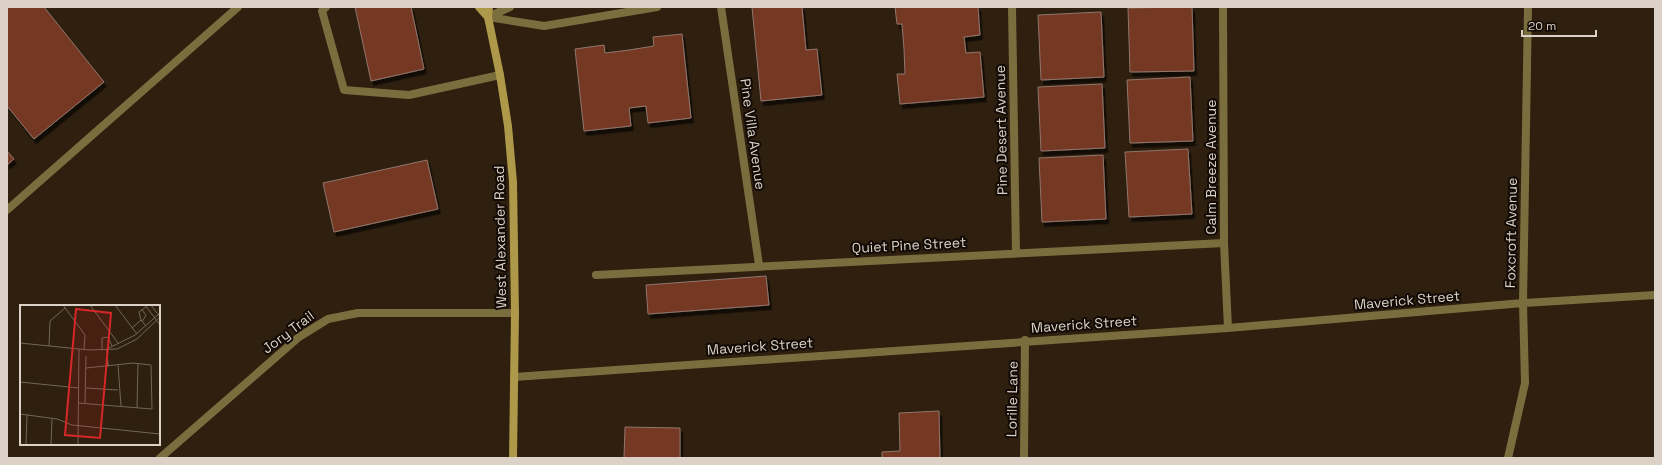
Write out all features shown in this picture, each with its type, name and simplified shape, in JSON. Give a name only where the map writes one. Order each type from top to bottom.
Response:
[{"type":"main road","points":[[479,7],[488,17]]},
{"type":"main road","name":"West Alexander Road","points":[[489,7],[488,17],[500,74],[508,126],[513,182],[515,313],[513,458]]},
{"type":"street","points":[[7,210],[238,7]]},
{"type":"street","points":[[326,7],[322,11],[344,90],[409,95],[500,74]]},
{"type":"street","points":[[488,17],[510,7]]},
{"type":"street","points":[[488,17],[544,26],[643,8],[657,7]]},
{"type":"street","name":"Pine Villa Avenue","points":[[721,7],[759,266]]},
{"type":"street","name":"Pine Desert Avenue","points":[[1012,7],[1016,253]]},
{"type":"street","name":"Calm Breeze Avenue","points":[[1223,7],[1224,244],[1228,328]]},
{"type":"street","name":"Foxcroft Avenue","points":[[1508,458],[1525,383],[1523,303],[1528,7]]},
{"type":"street","name":"Quiet Pine Street","points":[[596,275],[1016,253],[1224,244]]},
{"type":"street","name":"Maverick Street","points":[[514,377],[1026,340],[1228,328],[1523,303],[1655,295]]},
{"type":"street","name":"Jory Trail","points":[[160,458],[299,337],[328,319],[358,313],[515,313]]},
{"type":"street","name":"Lorille Lane","points":[[1024,458],[1026,340]]},
{"type":"building","points":[[7,7],[44,7],[104,82],[34,139],[7,106]]},
{"type":"building","points":[[355,7],[411,7],[424,69],[371,81]]},
{"type":"building","points":[[752,7],[802,7],[806,50],[817,49],[822,95],[761,101]]},
{"type":"building","points":[[895,7],[978,7],[980,35],[964,37],[966,53],[980,52],[984,97],[900,104],[897,74],[905,74],[904,49],[902,24],[897,24]]},
{"type":"building","points":[[1192,7],[1194,71],[1130,72],[1128,8]]},
{"type":"building","points":[[1101,12],[1104,77],[1041,80],[1038,15]]},
{"type":"building","points":[[682,34],[691,118],[648,123],[646,106],[629,108],[631,126],[584,131],[575,49],[604,45],[605,53],[629,50],[654,46],[653,37]]},
{"type":"building","points":[[1190,77],[1193,141],[1130,143],[1127,80]]},
{"type":"building","points":[[1102,84],[1105,148],[1041,151],[1038,87]]},
{"type":"building","points":[[1188,149],[1192,214],[1129,217],[1125,152]]},
{"type":"building","points":[[7,151],[14,159],[7,165]]},
{"type":"building","points":[[1103,155],[1106,219],[1042,222],[1039,158]]},
{"type":"building","points":[[427,160],[438,209],[334,232],[323,183]]},
{"type":"building","points":[[766,276],[769,305],[648,314],[646,285]]},
{"type":"building","points":[[939,411],[940,458],[882,458],[882,452],[900,451],[899,413]]},
{"type":"building","points":[[625,427],[680,428],[680,458],[624,458]]}]
